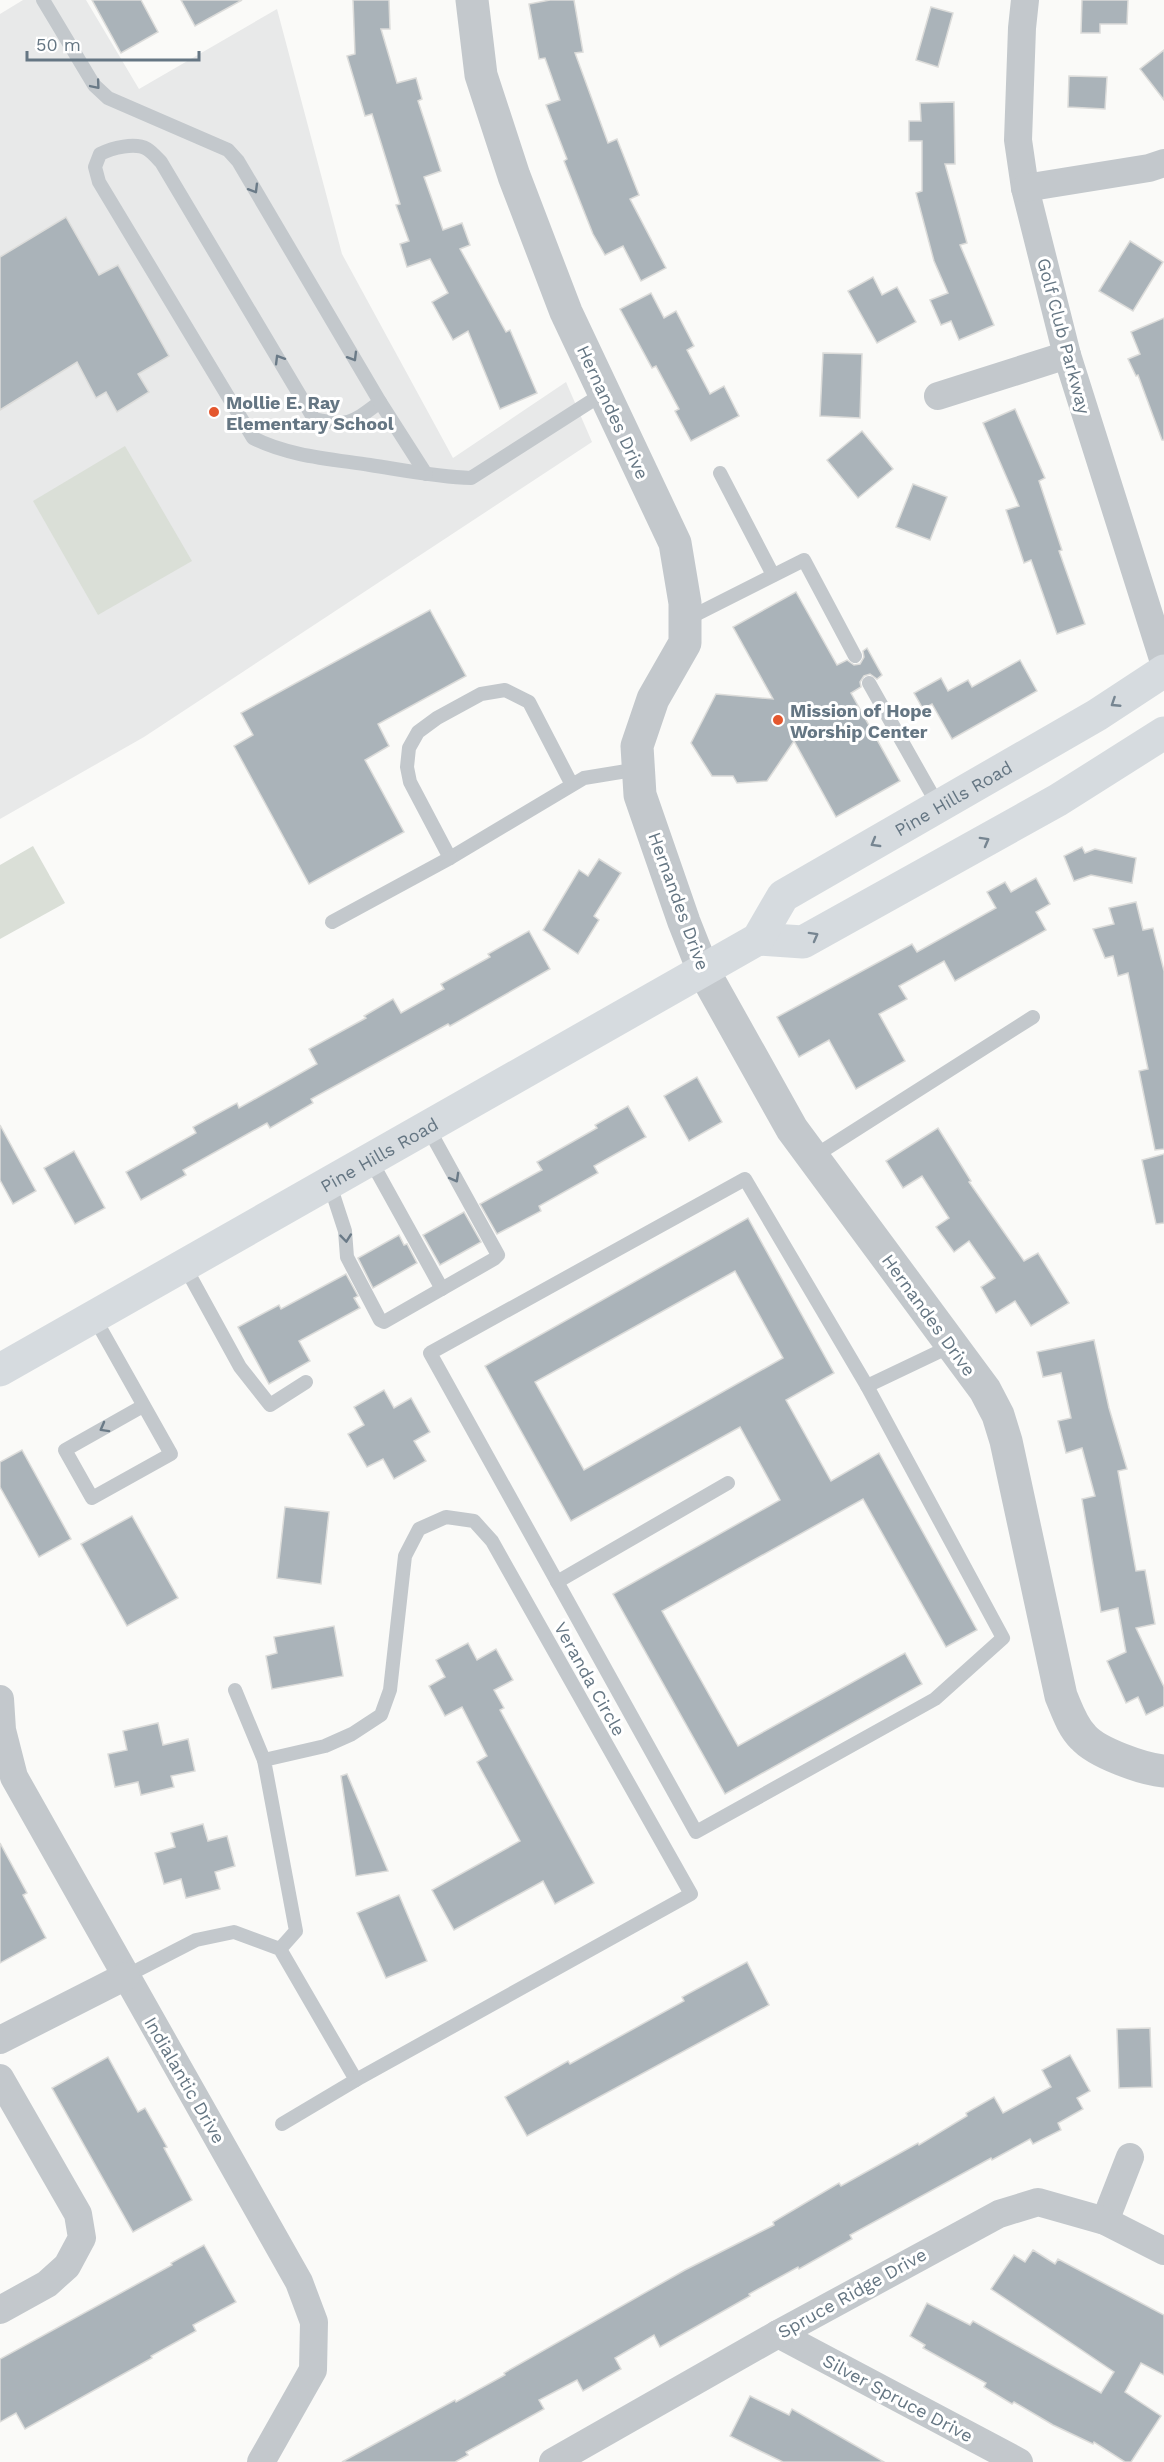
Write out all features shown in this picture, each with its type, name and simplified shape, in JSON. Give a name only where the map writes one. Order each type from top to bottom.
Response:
[{"type":"main road","name":"Pine Hills Road","points":[[0,1370],[758,939],[783,896],[1097,715],[1164,671]]},
{"type":"main road","points":[[758,939],[803,942],[1058,800],[1164,733]]},
{"type":"street","name":"Hernandes Drive","points":[[472,0],[481,75],[514,176],[567,312],[675,543],[685,603],[685,644],[653,699],[637,746],[640,795],[684,922],[703,970],[792,1129],[985,1390],[998,1415],[1006,1441],[1061,1696],[1071,1720],[1083,1738],[1099,1749],[1164,1771]]},
{"type":"street","name":"Golf Club Parkway","points":[[1025,0],[1018,140],[1025,188],[1067,355],[1164,662]]},
{"type":"street","points":[[1025,188],[1149,168],[1164,163]]},
{"type":"street","points":[[938,396],[1067,355]]},
{"type":"street","name":"Indialantic Drive","points":[[0,1699],[2,1730],[14,1777],[299,2282],[314,2322],[313,2370],[261,2462]]},
{"type":"street","points":[[0,2040],[126,1976]]},
{"type":"street","points":[[0,2078],[78,2214],[82,2238],[67,2266],[47,2284],[0,2310]]},
{"type":"street","points":[[1105,2221],[1130,2157]]},
{"type":"street","name":"Spruce Ridge Drive","points":[[553,2462],[778,2334],[999,2214],[1038,2202],[1105,2221],[1164,2251]]},
{"type":"street","name":"Silver Spruce Drive","points":[[778,2334],[1019,2462]]},
{"type":"lane","points":[[43,0],[94,85],[108,98],[228,150],[238,161],[380,402],[426,474]]},
{"type":"lane","points":[[380,402],[347,423],[339,424],[314,418],[161,162],[146,148],[130,146],[100,154],[95,167],[99,182],[253,438],[268,446],[426,474],[471,478],[604,393]]},
{"type":"lane","points":[[720,472],[773,575]]},
{"type":"lane","points":[[685,620],[804,560],[855,656]]},
{"type":"lane","points":[[869,683],[939,807]]},
{"type":"lane","points":[[450,858],[410,782],[407,767],[409,748],[418,732],[437,718],[481,694],[505,690],[529,702],[572,785]]},
{"type":"lane","points":[[332,922],[450,858],[584,778],[639,769]]},
{"type":"lane","points":[[813,1157],[1033,1017]]},
{"type":"lane","points":[[329,1182],[345,1231],[347,1257],[380,1320],[384,1322],[498,1255],[427,1126]]},
{"type":"lane","points":[[370,1159],[442,1289]]},
{"type":"lane","points":[[745,1179],[867,1386],[1003,1638],[935,1699],[696,1832],[430,1353],[745,1179]]},
{"type":"lane","points":[[184,1265],[240,1367],[270,1405],[306,1382]]},
{"type":"lane","points":[[94,1317],[171,1454],[92,1498],[65,1450],[143,1406]]},
{"type":"lane","points":[[867,1386],[951,1346]]},
{"type":"lane","points":[[557,1582],[728,1483]]},
{"type":"lane","name":"Veranda Circle","points":[[264,1760],[325,1746],[352,1734],[381,1715],[390,1690],[405,1556],[419,1529],[446,1517],[474,1521],[492,1541],[691,1894],[356,2080]]},
{"type":"lane","points":[[235,1690],[264,1760],[296,1931],[280,1949]]},
{"type":"lane","points":[[126,1976],[196,1940],[234,1932],[280,1949],[356,2080],[282,2124]]},
{"type":"shaded area","name":"Mollie E. Ray Elementary School","points":[[23,0],[86,0],[139,89],[277,9],[342,254],[453,458],[566,382],[592,442],[144,737],[0,819],[0,14]]},
{"type":"shaded area","points":[[125,446],[192,561],[98,615],[33,501]]},
{"type":"shaded area","points":[[33,846],[65,903],[0,939],[0,865]]},
{"type":"building","points":[[92,0],[141,0],[158,32],[121,53]]},
{"type":"building","points":[[181,0],[242,0],[195,26]]},
{"type":"building","points":[[353,0],[389,0],[390,29],[381,29],[397,83],[416,78],[422,99],[418,101],[441,171],[424,177],[443,230],[462,223],[470,245],[460,249],[506,332],[510,330],[537,393],[500,409],[468,331],[453,340],[432,302],[448,293],[430,259],[407,267],[400,244],[409,241],[396,205],[400,204],[372,114],[365,116],[347,56],[355,54]]},
{"type":"building","points":[[550,0],[574,0],[583,52],[575,53],[608,143],[617,139],[639,195],[630,199],[666,268],[641,281],[623,246],[605,255],[593,234],[564,161],[567,159],[546,105],[560,100],[545,58],[539,59],[529,4]]},
{"type":"building","points":[[1082,0],[1128,0],[1127,24],[1100,24],[1100,33],[1081,33]]},
{"type":"building","points":[[931,7],[953,13],[938,67],[916,60]]},
{"type":"building","points":[[1164,50],[1164,100],[1140,69]]},
{"type":"building","points":[[1069,76],[1107,77],[1105,109],[1068,107]]},
{"type":"building","points":[[954,102],[955,164],[945,164],[967,243],[960,245],[994,325],[959,340],[951,321],[941,325],[930,300],[948,293],[934,261],[916,193],[922,191],[922,141],[909,141],[909,121],[921,121],[920,103]]},
{"type":"building","points":[[66,217],[99,275],[118,265],[169,356],[138,374],[149,392],[117,412],[106,392],[96,398],[77,362],[0,410],[0,257]]},
{"type":"building","points":[[1130,241],[1163,262],[1133,311],[1099,291]]},
{"type":"building","points":[[873,277],[882,295],[897,287],[916,322],[877,343],[848,291]]},
{"type":"building","points":[[651,293],[664,318],[676,311],[694,346],[687,350],[710,394],[724,386],[739,416],[691,441],[675,411],[679,409],[656,366],[652,368],[620,309]]},
{"type":"building","points":[[1164,318],[1164,440],[1162,440],[1138,375],[1136,376],[1128,359],[1140,354],[1131,332]]},
{"type":"building","points":[[823,353],[862,354],[860,418],[820,416]]},
{"type":"building","points":[[1015,409],[1045,478],[1039,481],[1062,550],[1059,551],[1085,624],[1057,634],[1031,560],[1024,563],[1006,510],[1019,506],[983,423]]},
{"type":"building","points":[[862,431],[893,469],[858,498],[827,460]]},
{"type":"building","points":[[913,484],[947,497],[930,540],[896,527]]},
{"type":"building","points":[[796,592],[837,665],[847,660],[854,665],[860,664],[864,657],[863,651],[867,648],[882,675],[877,679],[870,674],[864,676],[860,682],[861,687],[851,693],[900,781],[836,817],[794,741],[767,781],[737,783],[733,776],[712,776],[691,743],[716,694],[773,699],[733,627]]},
{"type":"building","points":[[430,610],[466,676],[378,724],[389,746],[365,760],[404,832],[309,884],[234,746],[253,735],[241,713]]},
{"type":"building","points":[[1020,660],[1037,691],[952,739],[932,704],[923,709],[914,693],[941,678],[948,691],[968,680],[972,687]]},
{"type":"building","points":[[1082,847],[1085,853],[1095,849],[1136,858],[1132,883],[1091,875],[1074,881],[1064,856]]},
{"type":"building","points":[[599,859],[621,873],[594,916],[599,920],[578,954],[543,930],[579,870],[588,876]]},
{"type":"building","points":[[1036,878],[1050,904],[1036,912],[1046,930],[955,981],[944,961],[899,986],[907,999],[879,1014],[905,1061],[856,1089],[829,1040],[799,1057],[777,1017],[912,944],[917,952],[996,908],[987,892],[1005,882],[1011,892]]},
{"type":"building","points":[[1136,902],[1143,930],[1153,928],[1164,971],[1164,1149],[1155,1150],[1139,1071],[1148,1069],[1128,973],[1118,976],[1113,956],[1105,958],[1093,929],[1114,924],[1109,908]]},
{"type":"building","points":[[529,931],[550,969],[450,1026],[448,1024],[311,1099],[313,1103],[270,1128],[267,1123],[183,1170],[186,1175],[141,1200],[126,1172],[196,1133],[193,1127],[237,1103],[239,1108],[317,1064],[309,1049],[366,1018],[364,1016],[393,999],[401,1013],[444,989],[441,984],[490,957],[488,954]]},
{"type":"building","points":[[697,1077],[722,1122],[689,1141],[664,1096]]},
{"type":"building","points":[[628,1106],[646,1137],[594,1166],[598,1173],[539,1206],[541,1211],[497,1234],[480,1204],[542,1170],[537,1162],[597,1128],[595,1125]]},
{"type":"building","points":[[0,1125],[36,1191],[13,1204],[0,1180]]},
{"type":"building","points":[[938,1128],[971,1181],[969,1182],[1024,1261],[1038,1253],[1069,1303],[1031,1326],[1015,1301],[996,1313],[981,1287],[995,1278],[969,1241],[954,1252],[936,1227],[949,1218],[922,1176],[903,1188],[886,1161]]},
{"type":"building","points":[[74,1151],[105,1208],[75,1224],[44,1168]]},
{"type":"building","points":[[1164,1154],[1164,1223],[1156,1224],[1142,1160]]},
{"type":"building","points":[[464,1212],[481,1242],[440,1265],[423,1235]]},
{"type":"building","points":[[748,1218],[834,1373],[786,1400],[831,1481],[879,1453],[977,1630],[946,1647],[863,1499],[662,1611],[738,1746],[905,1653],[922,1684],[725,1794],[613,1594],[780,1500],[740,1427],[571,1521],[485,1366]],"holes":[[[735,1271],[783,1358],[584,1470],[535,1382]]]},
{"type":"building","points":[[399,1235],[404,1245],[407,1244],[417,1263],[373,1288],[358,1258]]},
{"type":"building","points":[[346,1274],[358,1296],[354,1298],[360,1308],[299,1341],[310,1361],[269,1384],[238,1327],[279,1305],[281,1309]]},
{"type":"building","points":[[1094,1340],[1109,1408],[1127,1469],[1118,1471],[1136,1571],[1145,1570],[1155,1624],[1136,1628],[1164,1687],[1164,1706],[1146,1715],[1138,1697],[1126,1703],[1107,1661],[1126,1652],[1118,1608],[1101,1612],[1082,1499],[1095,1496],[1082,1448],[1066,1453],[1058,1421],[1071,1418],[1061,1373],[1043,1377],[1037,1352]]},
{"type":"building","points":[[384,1390],[394,1408],[411,1398],[430,1432],[414,1441],[426,1461],[394,1479],[383,1459],[367,1467],[348,1434],[364,1425],[354,1407]]},
{"type":"building","points":[[22,1450],[71,1539],[39,1557],[0,1487],[0,1462]]},
{"type":"building","points":[[285,1507],[329,1512],[321,1584],[277,1578]]},
{"type":"building","points":[[132,1516],[178,1598],[127,1626],[81,1544]]},
{"type":"building","points":[[334,1626],[343,1676],[272,1689],[266,1656],[277,1653],[274,1637]]},
{"type":"building","points":[[468,1643],[477,1660],[496,1649],[513,1680],[494,1690],[504,1708],[500,1710],[594,1883],[555,1904],[543,1881],[454,1930],[432,1890],[520,1841],[477,1762],[487,1756],[462,1707],[445,1716],[429,1686],[445,1677],[436,1660]]},
{"type":"building","points":[[158,1723],[163,1745],[188,1739],[195,1771],[171,1776],[174,1787],[141,1795],[138,1782],[115,1787],[108,1754],[127,1750],[123,1731]]},
{"type":"building","points":[[347,1774],[388,1871],[356,1876],[341,1776]]},
{"type":"building","points":[[203,1824],[208,1841],[227,1836],[235,1866],[215,1872],[220,1889],[186,1898],[181,1879],[164,1884],[155,1853],[175,1847],[171,1833]]},
{"type":"building","points":[[0,1843],[27,1893],[23,1895],[46,1938],[0,1963]]},
{"type":"building","points":[[399,1895],[427,1961],[386,1978],[357,1913]]},
{"type":"building","points":[[747,1962],[769,2005],[527,2136],[505,2097],[568,2061],[570,2064],[684,2001],[682,1997]]},
{"type":"building","points":[[1150,2028],[1152,2087],[1119,2088],[1117,2029]]},
{"type":"building","points":[[1070,2055],[1090,2091],[1077,2098],[1083,2109],[1058,2123],[1061,2130],[1033,2144],[1030,2139],[992,2160],[991,2158],[850,2235],[852,2239],[749,2294],[750,2296],[660,2347],[654,2335],[615,2358],[621,2369],[583,2391],[577,2380],[539,2400],[544,2409],[466,2452],[468,2455],[455,2462],[342,2462],[505,2375],[504,2373],[685,2270],[774,2225],[773,2222],[839,2183],[841,2186],[918,2143],[919,2145],[994,2097],[1003,2113],[1051,2087],[1042,2070]]},
{"type":"building","points":[[108,2057],[138,2112],[145,2108],[167,2147],[164,2148],[192,2200],[133,2232],[52,2088]]},
{"type":"building","points":[[204,2245],[236,2302],[193,2325],[196,2331],[151,2356],[152,2358],[25,2429],[16,2413],[0,2422],[0,2359],[172,2265],[171,2263]]},
{"type":"building","points":[[1033,2250],[1055,2264],[1058,2259],[1164,2315],[1164,2375],[1141,2363],[1125,2392],[1161,2416],[1131,2462],[1125,2462],[1094,2442],[1093,2444],[1053,2425],[1014,2402],[1012,2404],[984,2387],[986,2383],[923,2348],[925,2345],[910,2336],[927,2303],[970,2325],[973,2321],[1101,2393],[1114,2372],[991,2289],[1014,2255],[1025,2262]]},
{"type":"building","points":[[750,2396],[789,2415],[792,2409],[884,2462],[783,2462],[758,2450],[730,2436]]},
{"type":"place","name":"Mollie E. Ray Elementary School","points":[[214,412]]},
{"type":"place","name":"Mission of Hope Worship Center","points":[[778,720]]}]
